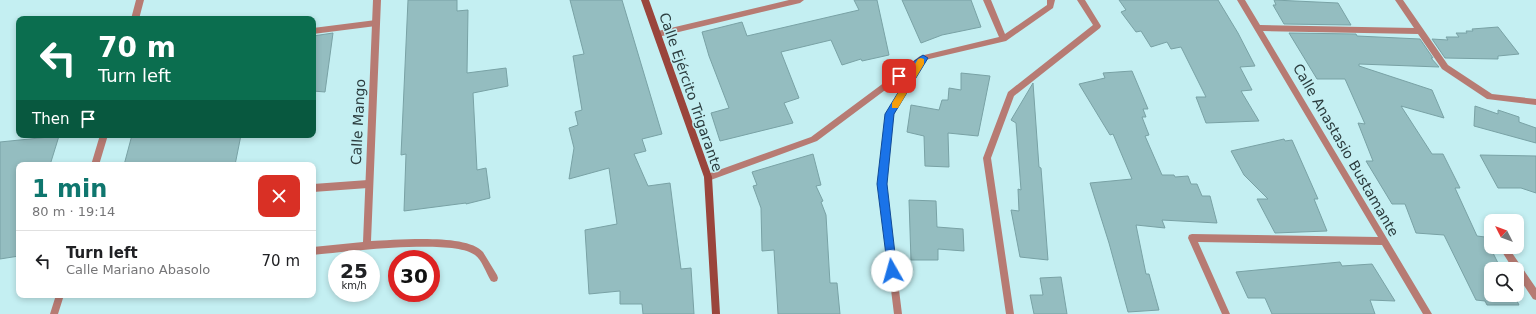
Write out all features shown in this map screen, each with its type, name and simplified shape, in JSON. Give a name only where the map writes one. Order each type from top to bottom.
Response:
[{"type":"main road","name":"Calle Ejército Trigarante","points":[[645,0],[708,177],[716,314]]},
{"type":"street","points":[[136,16],[140,0]]},
{"type":"street","name":"Calle Mango","points":[[367,245],[368,184],[377,0]]},
{"type":"street","points":[[658,34],[800,0]]},
{"type":"street","points":[[986,0],[1003,39]]},
{"type":"street","points":[[708,177],[814,139],[923,58],[1003,39],[1050,6],[1051,0]]},
{"type":"street","points":[[1010,314],[987,158],[1010,94],[1097,26],[1081,0]]},
{"type":"street","name":"Calle Anastasio Bustamante","points":[[1241,0],[1259,28],[1383,241],[1428,314]]},
{"type":"street","points":[[1399,0],[1445,67],[1490,97],[1536,102]]},
{"type":"street","points":[[316,31],[376,23]]},
{"type":"street","points":[[1259,28],[1419,31]]},
{"type":"street","points":[[898,314],[882,184],[890,114],[923,58]]},
{"type":"street","points":[[96,162],[103,138]]},
{"type":"street","points":[[316,188],[368,184]]},
{"type":"street","points":[[1226,314],[1192,238],[1383,241]]},
{"type":"street","points":[[316,251],[367,245],[458,244],[478,251],[494,278]]},
{"type":"street","points":[[1508,254],[1536,296]]},
{"type":"street","points":[[54,314],[59,298]]},
{"type":"building","points":[[408,0],[457,0],[457,11],[468,10],[467,73],[506,68],[508,86],[473,93],[477,170],[486,168],[490,198],[466,204],[404,211],[406,154],[401,155]]},
{"type":"building","points":[[570,0],[622,0],[662,134],[642,139],[646,151],[634,154],[648,186],[670,183],[681,269],[691,268],[694,314],[643,314],[642,304],[620,304],[620,291],[589,294],[585,230],[617,224],[609,168],[569,179],[574,148],[569,128],[578,125],[575,112],[582,110],[573,56],[584,54]]},
{"type":"building","points":[[854,0],[877,0],[889,55],[862,61],[861,59],[842,65],[831,40],[781,52],[799,98],[784,103],[793,123],[720,141],[711,113],[729,108],[709,56],[702,32],[742,22],[747,36],[859,10]]},
{"type":"building","points":[[902,0],[971,0],[981,27],[942,35],[921,43]]},
{"type":"building","points":[[1119,0],[1218,0],[1238,33],[1255,66],[1240,67],[1252,90],[1241,91],[1259,121],[1206,123],[1196,97],[1206,97],[1181,47],[1171,49],[1167,42],[1151,47],[1141,31],[1136,32],[1121,12],[1126,10]]},
{"type":"building","points":[[1274,0],[1338,3],[1351,25],[1284,24],[1273,5],[1276,5]]},
{"type":"building","points":[[1498,27],[1519,54],[1498,56],[1498,59],[1445,58],[1432,39],[1448,40],[1446,37],[1459,37],[1456,33],[1467,33],[1466,31],[1473,31],[1472,29]]},
{"type":"building","points":[[333,33],[325,92],[316,91],[316,36]]},
{"type":"building","points":[[1289,33],[1356,34],[1357,36],[1420,39],[1433,58],[1431,58],[1439,67],[1359,64],[1359,66],[1432,90],[1444,118],[1401,106],[1432,154],[1443,154],[1460,188],[1455,188],[1477,236],[1484,237],[1484,254],[1494,254],[1498,262],[1484,262],[1484,301],[1476,300],[1444,235],[1416,233],[1405,204],[1392,204],[1366,161],[1373,161],[1358,123],[1365,124],[1345,79],[1317,79]]},
{"type":"building","points":[[1132,71],[1148,109],[1143,109],[1146,117],[1142,117],[1149,135],[1145,136],[1162,175],[1174,175],[1175,177],[1188,176],[1191,184],[1197,184],[1202,196],[1210,196],[1217,223],[1162,220],[1165,228],[1136,225],[1146,274],[1149,274],[1159,310],[1128,312],[1109,243],[1090,183],[1132,179],[1113,134],[1110,135],[1079,84],[1105,78],[1103,73]]},
{"type":"building","points":[[961,73],[990,76],[978,136],[948,133],[949,167],[925,166],[924,136],[907,132],[911,105],[939,110],[942,100],[948,100],[949,88],[961,90]]},
{"type":"building","points":[[1033,83],[1048,260],[1020,257],[1011,210],[1019,211],[1018,189],[1021,190],[1016,123],[1011,120]]},
{"type":"building","points":[[1475,106],[1498,114],[1498,110],[1519,117],[1519,122],[1536,128],[1536,143],[1474,126]]},
{"type":"building","points":[[39,138],[58,138],[51,162],[16,162],[16,256],[0,259],[0,142]]},
{"type":"building","points":[[131,138],[240,138],[236,162],[125,162]]},
{"type":"building","points":[[1284,139],[1285,141],[1292,140],[1318,199],[1314,199],[1327,231],[1275,233],[1257,199],[1268,199],[1244,175],[1231,151]]},
{"type":"building","points":[[813,154],[821,185],[816,186],[823,201],[821,202],[826,215],[830,283],[837,283],[840,314],[778,314],[774,250],[762,251],[761,208],[753,186],[757,185],[752,172]]},
{"type":"building","points":[[1480,155],[1536,156],[1536,193],[1521,188],[1498,188]]},
{"type":"building","points":[[909,200],[936,201],[937,227],[963,229],[964,251],[938,249],[938,260],[911,260]]},
{"type":"building","points":[[1340,262],[1342,266],[1372,264],[1395,301],[1370,300],[1375,314],[1272,314],[1265,298],[1248,298],[1236,272]]},
{"type":"building","points":[[1061,277],[1067,314],[1034,314],[1030,295],[1043,295],[1040,278]]},
{"type":"building","points":[[1486,302],[1518,302],[1519,305],[1487,305]]},
{"type":"slow traffic","points":[[895,105],[921,62]]},
{"type":"route","points":[[892,271],[882,184],[890,114],[923,58],[899,76]]}]
